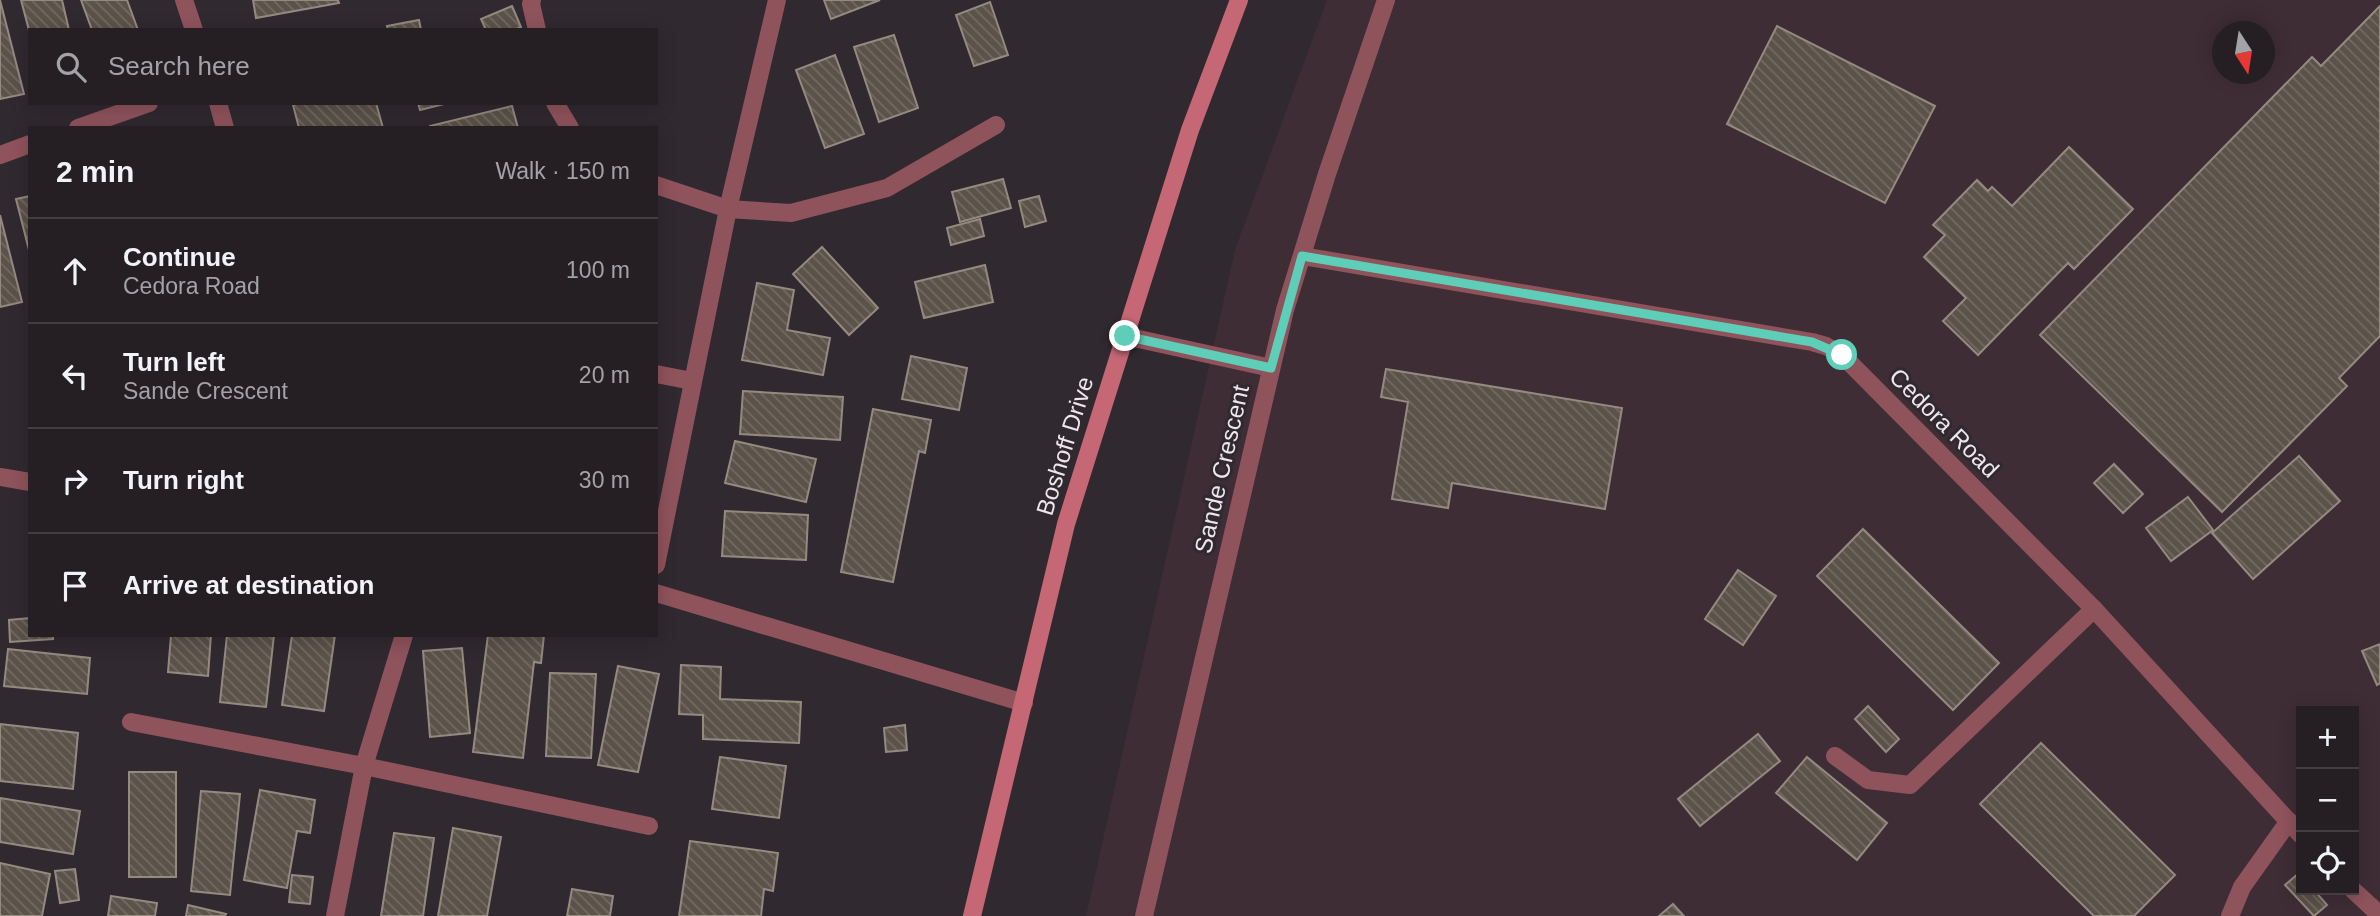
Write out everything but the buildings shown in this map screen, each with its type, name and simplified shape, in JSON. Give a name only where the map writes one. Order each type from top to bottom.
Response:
[{"type":"main road","name":"Boshoff Drive","points":[[972,916],[1066,524],[1191,130],[1239,0]]},
{"type":"street","points":[[184,0],[193,28]]},
{"type":"street","points":[[533,0],[531,4],[537,28]]},
{"type":"street","points":[[658,555],[728,209],[777,0]]},
{"type":"street","name":"Sande Crescent","points":[[1144,916],[1271,368],[1327,174],[1386,0]]},
{"type":"street","points":[[84,126],[143,105]]},
{"type":"street","points":[[219,105],[224,126]]},
{"type":"street","points":[[556,105],[569,126]]},
{"type":"street","points":[[658,186],[728,209],[791,213],[887,188],[996,125]]},
{"type":"street","points":[[0,155],[28,145]]},
{"type":"street","name":"Cedora Road","points":[[1302,256],[1812,342],[1842,355],[2094,609],[2295,828]]},
{"type":"street","points":[[1125,336],[1271,368]]},
{"type":"street","points":[[658,374],[692,381]]},
{"type":"street","points":[[0,477],[28,482]]},
{"type":"street","points":[[658,594],[1024,703]]},
{"type":"street","points":[[1835,756],[1868,780],[1910,785],[2094,609]]},
{"type":"street","points":[[335,916],[364,766],[403,637]]},
{"type":"street","points":[[131,722],[364,766],[649,825]]},
{"type":"street","points":[[2231,916],[2242,887],[2295,828]]},
{"type":"street","points":[[2358,895],[2380,915]]},
{"type":"shaded area","points":[[1327,0],[2380,0],[2380,916],[1086,916],[1235,250]]},
{"type":"route","points":[[1125,336],[1271,368],[1302,256],[1812,342],[1842,355]]}]
